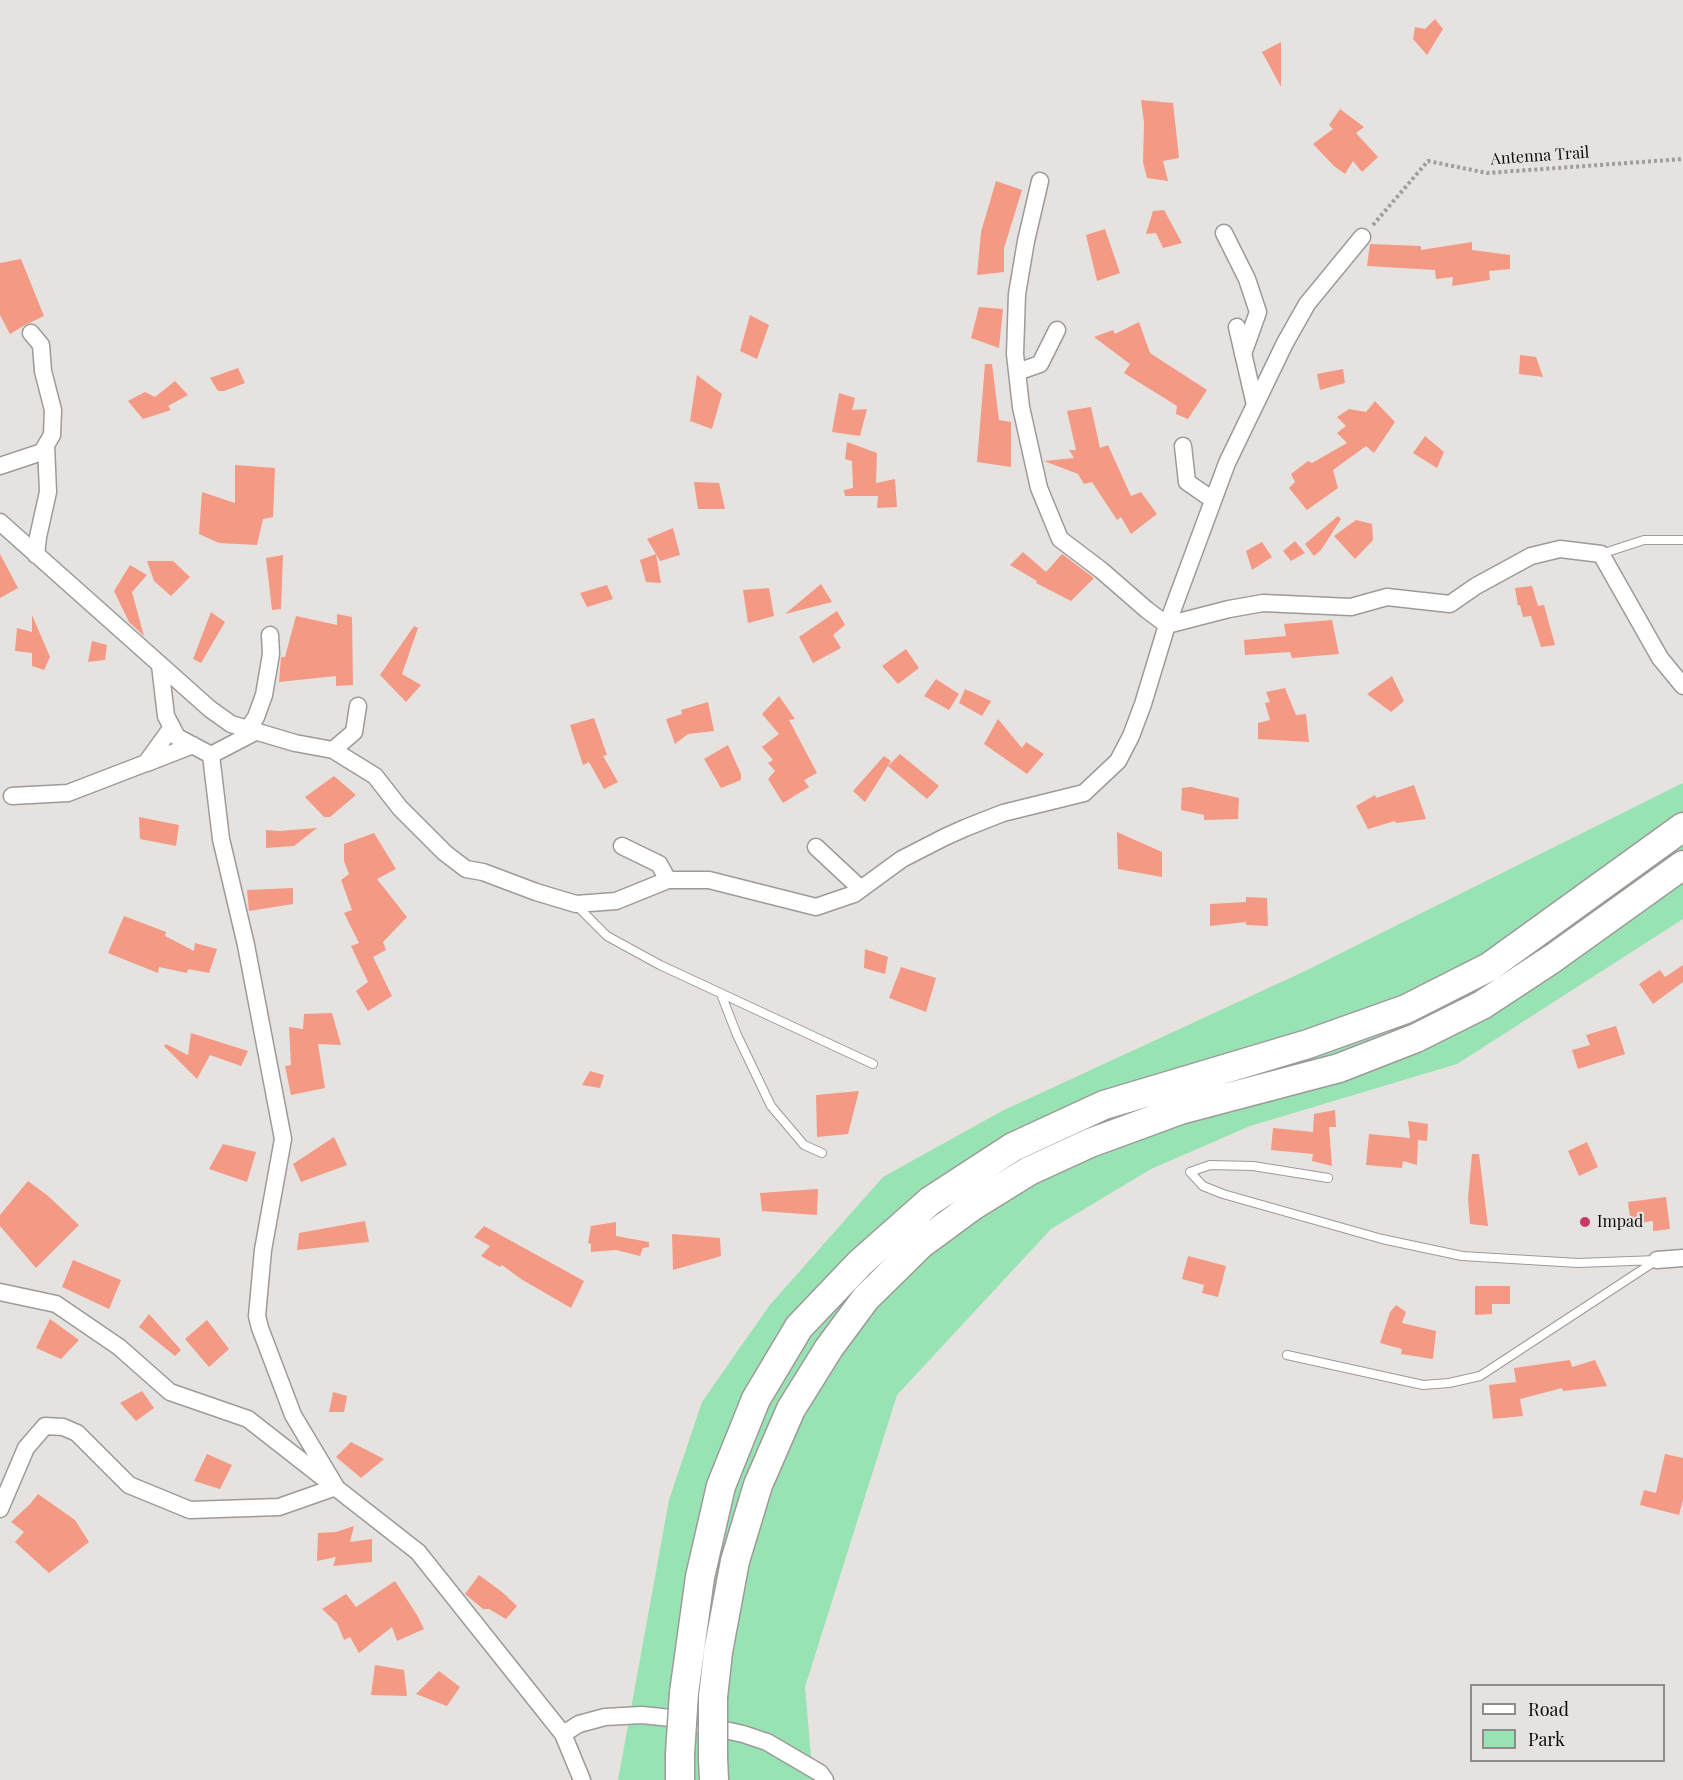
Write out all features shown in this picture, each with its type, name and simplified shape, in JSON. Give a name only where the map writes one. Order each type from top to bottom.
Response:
[{"type":"highway","points":[[680,1767],[684,1693],[700,1577],[721,1486],[756,1399],[799,1327],[860,1263],[930,1201],[1013,1147],[1104,1105],[1308,1044],[1406,1009],[1489,967],[1683,827]]},
{"type":"highway","points":[[713,1769],[714,1697],[718,1652],[735,1561],[758,1485],[791,1410],[828,1348],[866,1298],[921,1244],[974,1205],[1029,1171],[1090,1143],[1180,1110],[1339,1068],[1416,1038],[1482,1005],[1552,959],[1683,865]]},
{"type":"street","points":[[1040,181],[1017,294],[1015,354],[1021,407],[1039,488],[1060,539],[1167,625]]},
{"type":"street","points":[[1224,233],[1247,279],[1258,312],[1243,354]]},
{"type":"street","points":[[0,522],[210,709],[231,724],[295,743],[333,750],[375,776],[400,808],[445,853],[466,869],[483,872],[576,904],[616,901],[668,880],[709,880],[816,907],[854,894],[902,859],[945,837],[1003,813],[1084,793],[1118,761],[1143,704],[1167,625],[1227,463],[1285,343],[1307,304],[1362,237]]},
{"type":"street","points":[[1237,327],[1255,405]]},
{"type":"street","points":[[1017,372],[1040,364],[1058,330]]},
{"type":"street","points":[[0,466],[42,452],[52,435],[53,410],[43,371],[41,345],[31,333]]},
{"type":"street","points":[[36,555],[48,492],[46,445]]},
{"type":"street","points":[[1183,446],[1186,482],[1213,500]]},
{"type":"street","points":[[1167,625],[1263,603],[1351,607],[1387,597],[1450,604],[1476,586],[1532,556],[1560,549],[1601,554],[1660,658],[1683,687]]},
{"type":"street","points":[[211,754],[253,730],[264,695],[271,654],[270,635]]},
{"type":"street","points":[[160,666],[166,716],[177,737],[211,754]]},
{"type":"street","points":[[333,750],[354,732],[358,706]]},
{"type":"street","points":[[146,763],[172,728]]},
{"type":"street","points":[[12,796],[69,793],[193,745]]},
{"type":"street","points":[[211,754],[221,839],[246,945],[283,1139],[263,1250],[257,1316],[293,1415],[336,1487]]},
{"type":"street","points":[[622,846],[659,864],[668,880]]},
{"type":"street","points":[[816,848],[861,889]]},
{"type":"street","points":[[1657,1260],[1683,1258]]},
{"type":"street","points":[[0,1292],[56,1304],[119,1347],[170,1392],[248,1419],[418,1552],[563,1734],[582,1780]]},
{"type":"street","points":[[0,1509],[26,1448],[45,1426],[63,1427],[77,1433],[129,1485],[190,1510],[279,1507],[336,1487]]},
{"type":"street","points":[[563,1734],[579,1724],[605,1717],[642,1714],[671,1718],[767,1742],[820,1773],[825,1780]]},
{"type":"lane","points":[[1601,554],[1644,540],[1683,540]]},
{"type":"lane","points":[[576,904],[607,936],[660,965],[873,1064]]},
{"type":"lane","points":[[721,994],[737,1035],[771,1106],[804,1145],[822,1153]]},
{"type":"lane","points":[[1328,1178],[1253,1166],[1210,1165],[1190,1172],[1203,1186],[1223,1194],[1382,1239],[1462,1256],[1578,1263],[1657,1260]]},
{"type":"lane","points":[[1287,1355],[1423,1385],[1480,1377],[1657,1260]]},
{"type":"path","name":"Antenna Trail","points":[[1362,237],[1428,161],[1487,173],[1683,159]]},
{"type":"green space","points":[[1683,783],[1683,919],[1457,1064],[1250,1126],[1151,1169],[1051,1229],[897,1395],[805,1687],[813,1780],[618,1780],[669,1500],[702,1402],[769,1306],[883,1177],[1002,1111],[1303,972]]},
{"type":"building","points":[[1435,19],[1443,29],[1427,55],[1413,39],[1415,27],[1425,29]]},
{"type":"building","points":[[1281,42],[1281,87],[1262,52]]},
{"type":"building","points":[[1141,100],[1173,103],[1179,158],[1163,161],[1168,181],[1147,178],[1143,162],[1144,123]]},
{"type":"building","points":[[1340,109],[1364,127],[1356,133],[1378,157],[1362,172],[1353,161],[1345,174],[1313,144],[1333,129],[1329,125]]},
{"type":"building","points":[[996,181],[1022,190],[1004,248],[1004,272],[977,275],[981,232]]},
{"type":"building","points":[[1164,210],[1182,243],[1163,248],[1156,233],[1146,234],[1153,211]]},
{"type":"building","points":[[1105,229],[1120,273],[1097,281],[1086,235]]},
{"type":"building","points":[[1472,242],[1472,250],[1510,255],[1510,269],[1489,271],[1490,280],[1452,286],[1453,277],[1436,279],[1435,270],[1367,266],[1370,244],[1421,246],[1421,250]]},
{"type":"building","points":[[21,259],[44,316],[10,334],[0,315],[0,263]]},
{"type":"building","points":[[979,307],[1003,309],[999,348],[971,338]]},
{"type":"building","points":[[750,315],[769,325],[757,359],[740,351]]},
{"type":"building","points":[[1139,322],[1150,353],[1207,390],[1188,419],[1176,414],[1177,406],[1124,373],[1130,364],[1094,337],[1113,330],[1115,334]]},
{"type":"building","points":[[1520,355],[1536,357],[1543,377],[1519,374]]},
{"type":"building","points":[[985,364],[992,364],[999,420],[1011,422],[1011,467],[977,462]]},
{"type":"building","points":[[238,368],[245,383],[218,391],[210,378]]},
{"type":"building","points":[[1343,369],[1345,383],[1320,390],[1317,374]]},
{"type":"building","points":[[697,375],[722,394],[712,429],[690,421]]},
{"type":"building","points":[[175,381],[188,395],[168,406],[171,410],[143,419],[128,401],[145,392],[155,397]]},
{"type":"building","points":[[839,393],[855,398],[852,410],[867,409],[860,436],[832,432]]},
{"type":"building","points":[[1375,401],[1395,422],[1374,453],[1366,446],[1333,470],[1338,488],[1307,510],[1289,488],[1295,482],[1291,474],[1308,461],[1312,463],[1347,443],[1337,433],[1346,426],[1337,417],[1349,409],[1366,412]]},
{"type":"building","points":[[1091,407],[1100,448],[1108,445],[1131,496],[1141,492],[1157,514],[1131,534],[1121,517],[1117,520],[1092,482],[1084,484],[1078,474],[1044,461],[1074,458],[1069,450],[1076,450],[1067,411]]},
{"type":"building","points":[[1425,436],[1444,452],[1437,468],[1413,453]]},
{"type":"building","points":[[847,442],[877,453],[876,483],[895,479],[897,507],[877,508],[878,496],[845,496],[844,490],[853,488],[852,461],[845,459]]},
{"type":"building","points":[[235,465],[275,468],[273,517],[263,519],[257,545],[219,543],[199,534],[202,492],[235,503]]},
{"type":"building","points":[[694,482],[719,483],[725,509],[698,509]]},
{"type":"building","points":[[1338,516],[1341,519],[1321,550],[1314,556],[1305,544]]},
{"type":"building","points":[[1356,520],[1372,524],[1373,540],[1355,559],[1334,536]]},
{"type":"building","points":[[673,528],[680,555],[660,561],[647,539]]},
{"type":"building","points":[[1295,541],[1305,553],[1291,561],[1283,551]]},
{"type":"building","points":[[1262,542],[1272,557],[1252,570],[1246,551]]},
{"type":"building","points":[[1023,552],[1046,572],[1062,554],[1094,578],[1071,601],[1036,583],[1037,581],[1010,565]]},
{"type":"building","points":[[0,554],[18,588],[0,598]]},
{"type":"building","points":[[656,554],[661,583],[646,582],[640,560]]},
{"type":"building","points":[[283,555],[281,609],[272,610],[266,558]]},
{"type":"building","points":[[147,561],[173,561],[190,577],[171,596],[154,581]]},
{"type":"building","points":[[130,565],[147,575],[132,592],[144,636],[129,622],[114,591]]},
{"type":"building","points":[[821,584],[832,602],[785,614]]},
{"type":"building","points":[[607,585],[613,599],[587,607],[580,593]]},
{"type":"building","points":[[1532,586],[1538,606],[1544,605],[1555,645],[1541,647],[1531,616],[1523,617],[1520,605],[1518,606],[1515,588]]},
{"type":"building","points":[[769,588],[774,616],[748,623],[743,590]]},
{"type":"building","points":[[837,611],[845,625],[833,635],[841,648],[813,663],[799,637]]},
{"type":"building","points":[[211,612],[225,622],[201,663],[193,659]]},
{"type":"building","points":[[337,614],[352,617],[353,685],[336,686],[336,676],[279,682],[281,657],[285,657],[296,616],[337,625]]},
{"type":"building","points":[[32,615],[50,657],[44,670],[32,666],[32,653],[15,651],[17,628],[32,632]]},
{"type":"building","points":[[1332,620],[1339,654],[1292,658],[1290,652],[1245,655],[1244,640],[1286,636],[1284,624]]},
{"type":"building","points":[[414,626],[418,628],[402,674],[421,685],[406,702],[380,675]]},
{"type":"building","points":[[92,641],[107,645],[105,660],[88,662]]},
{"type":"building","points":[[906,649],[919,668],[898,684],[882,666]]},
{"type":"building","points":[[1392,676],[1404,701],[1391,712],[1367,694]]},
{"type":"building","points":[[936,679],[959,694],[949,710],[924,696]]},
{"type":"building","points":[[1285,688],[1296,715],[1306,714],[1309,742],[1258,739],[1258,723],[1270,720],[1265,703],[1270,702],[1266,692]]},
{"type":"building","points":[[965,689],[991,701],[982,716],[959,703]]},
{"type":"building","points":[[779,696],[795,719],[789,720],[817,773],[804,780],[809,787],[783,803],[768,779],[775,771],[768,763],[773,760],[762,747],[779,734],[762,714]]},
{"type":"building","points":[[708,702],[714,731],[688,734],[675,744],[666,719],[682,714],[681,710]]},
{"type":"building","points":[[594,718],[607,755],[603,756],[618,782],[604,789],[589,762],[583,765],[570,725]]},
{"type":"building","points":[[998,719],[1022,748],[1026,742],[1044,754],[1027,774],[984,744]]},
{"type":"building","points":[[728,745],[741,774],[741,780],[721,788],[704,759]]},
{"type":"building","points":[[900,754],[939,786],[927,799],[888,766]]},
{"type":"building","points":[[884,756],[891,761],[865,802],[853,791]]},
{"type":"building","points":[[334,776],[356,795],[330,817],[324,817],[305,797]]},
{"type":"building","points":[[1414,785],[1426,819],[1396,823],[1395,821],[1368,829],[1356,806],[1375,795],[1376,798]]},
{"type":"building","points":[[1191,787],[1239,798],[1238,819],[1204,820],[1204,815],[1181,810],[1182,788]]},
{"type":"building","points":[[139,817],[179,825],[176,846],[140,839]]},
{"type":"building","points":[[317,828],[294,846],[266,848],[266,830]]},
{"type":"building","points":[[1117,832],[1162,852],[1162,877],[1118,869]]},
{"type":"building","points":[[374,833],[396,869],[377,879],[407,917],[383,942],[386,950],[373,957],[392,996],[368,1011],[356,991],[368,982],[351,946],[359,943],[344,913],[352,910],[341,880],[349,874],[344,861],[344,844]]},
{"type":"building","points":[[293,888],[293,904],[249,911],[247,890]]},
{"type":"building","points":[[1246,897],[1267,898],[1268,926],[1246,925],[1246,922],[1210,926],[1210,904],[1246,902]]},
{"type":"building","points":[[124,916],[166,932],[165,936],[194,951],[195,943],[217,949],[209,973],[188,969],[187,973],[159,967],[158,973],[108,953]]},
{"type":"building","points":[[865,949],[888,957],[885,974],[864,968]]},
{"type":"building","points":[[1683,965],[1683,982],[1653,1004],[1639,984],[1660,970],[1665,977]]},
{"type":"building","points":[[901,967],[936,978],[926,1012],[889,998]]},
{"type":"building","points":[[332,1013],[341,1045],[318,1044],[325,1088],[291,1095],[285,1066],[291,1065],[289,1027],[303,1029],[304,1014]]},
{"type":"building","points":[[1616,1026],[1625,1054],[1578,1069],[1572,1050],[1590,1045],[1586,1035]]},
{"type":"building","points":[[191,1033],[248,1051],[241,1066],[210,1055],[197,1079],[164,1046],[166,1044],[188,1055]]},
{"type":"building","points":[[590,1071],[604,1075],[600,1088],[582,1085]]},
{"type":"building","points":[[859,1091],[848,1134],[817,1137],[816,1095]]},
{"type":"building","points":[[1335,1110],[1336,1127],[1329,1127],[1332,1166],[1312,1161],[1313,1154],[1271,1150],[1273,1128],[1313,1132],[1314,1114]]},
{"type":"building","points":[[1408,1121],[1428,1124],[1427,1141],[1418,1140],[1417,1165],[1403,1161],[1402,1168],[1366,1165],[1369,1134],[1410,1138]]},
{"type":"building","points":[[334,1137],[347,1165],[301,1182],[293,1164]]},
{"type":"building","points":[[1587,1142],[1598,1167],[1579,1176],[1568,1151]]},
{"type":"building","points":[[223,1144],[256,1152],[247,1182],[209,1169]]},
{"type":"building","points":[[1472,1154],[1479,1154],[1488,1226],[1470,1224],[1468,1198]]},
{"type":"building","points":[[28,1181],[47,1195],[79,1225],[36,1268],[0,1226],[0,1215]]},
{"type":"building","points":[[818,1189],[817,1215],[762,1211],[760,1193]]},
{"type":"building","points":[[1666,1197],[1670,1229],[1653,1231],[1653,1221],[1631,1224],[1628,1202]]},
{"type":"building","points":[[365,1221],[369,1242],[297,1250],[299,1233]]},
{"type":"building","points":[[616,1222],[616,1236],[649,1242],[649,1247],[643,1248],[640,1256],[616,1250],[591,1252],[591,1244],[588,1243],[591,1226]]},
{"type":"building","points":[[484,1226],[584,1281],[571,1308],[521,1279],[502,1265],[500,1267],[481,1256],[490,1246],[474,1237]]},
{"type":"building","points":[[672,1234],[720,1238],[721,1256],[673,1270]]},
{"type":"building","points":[[1188,1256],[1226,1266],[1218,1297],[1202,1293],[1204,1285],[1182,1279]]},
{"type":"building","points":[[73,1260],[121,1280],[109,1309],[62,1287]]},
{"type":"building","points":[[1475,1286],[1510,1286],[1510,1304],[1492,1304],[1492,1314],[1475,1315]]},
{"type":"building","points":[[1396,1305],[1406,1312],[1402,1323],[1436,1331],[1433,1359],[1401,1354],[1402,1349],[1380,1343],[1390,1312]]},
{"type":"building","points":[[149,1314],[181,1350],[175,1356],[139,1327]]},
{"type":"building","points":[[50,1319],[79,1340],[61,1359],[36,1348]]},
{"type":"building","points":[[207,1320],[229,1349],[209,1367],[185,1339]]},
{"type":"building","points":[[1570,1360],[1572,1367],[1595,1360],[1607,1386],[1563,1391],[1562,1388],[1520,1399],[1523,1416],[1493,1419],[1489,1385],[1516,1382],[1514,1368]]},
{"type":"building","points":[[142,1391],[154,1408],[136,1421],[120,1403]]},
{"type":"building","points":[[333,1392],[347,1396],[344,1412],[329,1412]]},
{"type":"building","points":[[351,1442],[384,1459],[361,1478],[336,1457]]},
{"type":"building","points":[[207,1454],[232,1465],[220,1489],[194,1481]]},
{"type":"building","points":[[1665,1454],[1683,1458],[1683,1500],[1679,1515],[1640,1505],[1644,1490],[1656,1493]]},
{"type":"building","points":[[38,1494],[75,1520],[89,1542],[49,1573],[15,1542],[24,1532],[11,1522]]},
{"type":"building","points":[[354,1526],[350,1542],[372,1539],[372,1562],[333,1566],[336,1557],[317,1561],[318,1533],[336,1532]]},
{"type":"building","points":[[479,1575],[517,1606],[506,1619],[489,1609],[483,1609],[465,1594]]},
{"type":"building","points":[[395,1581],[424,1629],[397,1641],[392,1627],[359,1653],[350,1637],[344,1640],[337,1623],[322,1609],[346,1594],[356,1607]]},
{"type":"building","points":[[375,1665],[404,1670],[407,1696],[371,1695]]},
{"type":"building","points":[[439,1671],[460,1687],[447,1706],[416,1694]]},
{"type":"place","name":"Impad","points":[[1585,1222]]}]
